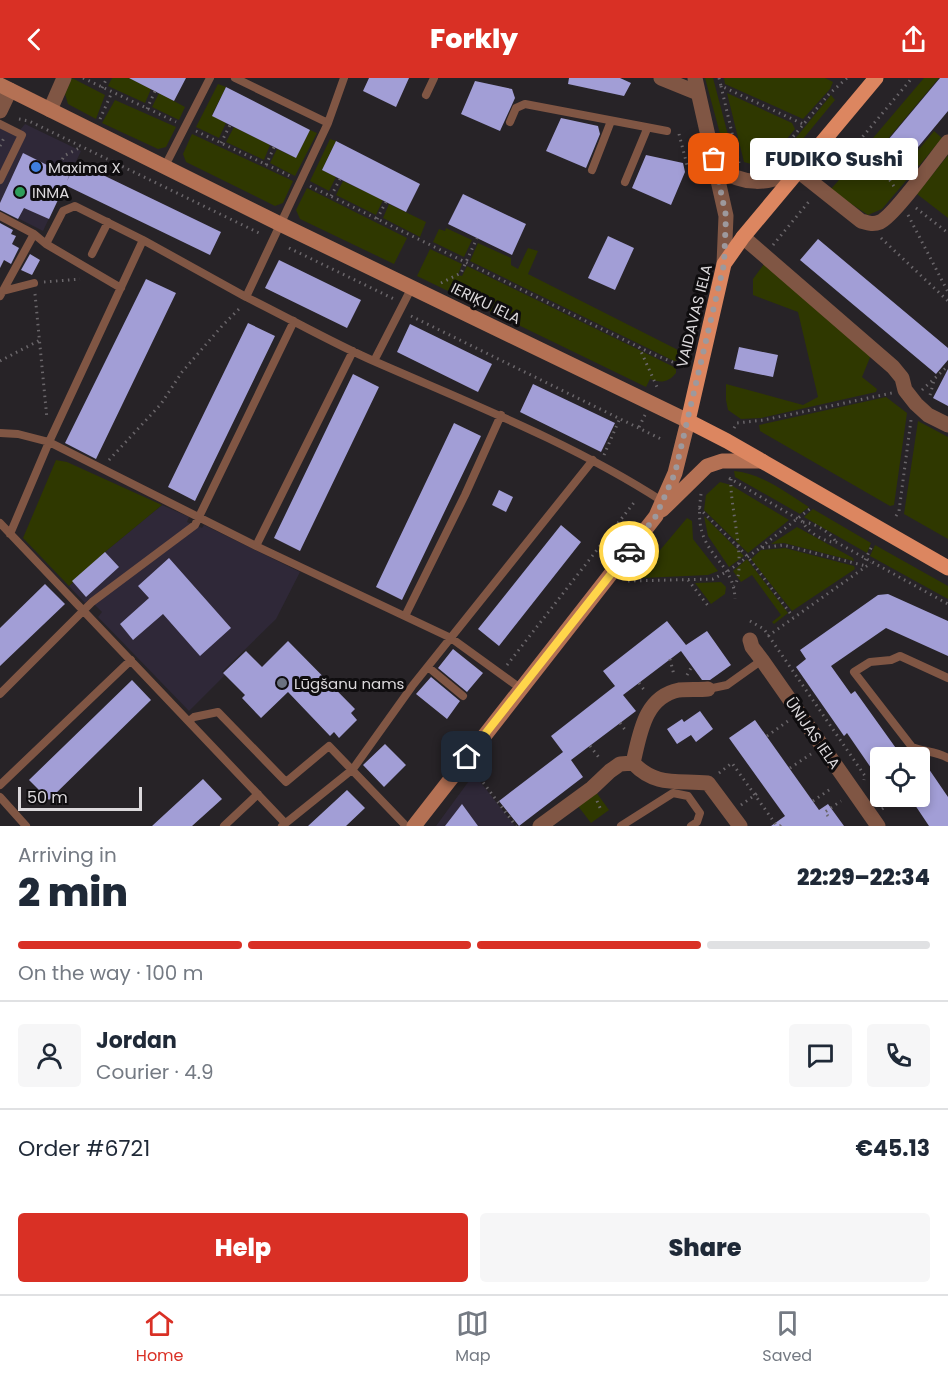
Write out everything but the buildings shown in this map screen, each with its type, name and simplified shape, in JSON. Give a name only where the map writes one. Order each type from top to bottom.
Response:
[{"type":"main road","name":"VAIDAVAS IELA","points":[[687,421],[724,264],[742,237],[876,78]]},
{"type":"main road","name":"IERIĶU IELA","points":[[687,421],[762,461],[948,568]]},
{"type":"street","points":[[50,110],[64,78]]},
{"type":"street","points":[[661,78],[698,93]]},
{"type":"street","points":[[694,78],[709,164],[726,216],[724,264]]},
{"type":"street","points":[[0,111],[5,88]]},
{"type":"street","name":"IERIĶU IELA","points":[[5,88],[687,421]]},
{"type":"street","points":[[709,164],[734,178],[758,181],[771,181],[798,171],[861,221],[871,224],[880,222],[892,212],[948,142]]},
{"type":"street","points":[[742,237],[893,367],[902,378],[906,390],[916,404],[928,415],[948,425]]},
{"type":"street","points":[[656,516],[675,473],[687,421]]},
{"type":"street","points":[[414,826],[656,516],[707,466],[722,461],[762,461]]},
{"type":"street","name":"ŪNIJAS IELA","points":[[750,640],[752,647],[878,826]]},
{"type":"street","points":[[633,763],[642,724],[654,703],[663,696],[679,690],[708,689]]},
{"type":"street","points":[[540,826],[592,788],[620,764],[633,763],[643,773],[657,780],[708,783],[740,826]]},
{"type":"lane","points":[[165,166],[210,78]]},
{"type":"lane","points":[[235,78],[328,123]]},
{"type":"lane","points":[[246,297],[328,123],[344,78]]},
{"type":"lane","points":[[426,95],[434,78]]},
{"type":"lane","points":[[510,122],[516,108],[525,104],[667,131]]},
{"type":"lane","points":[[592,170],[611,122]]},
{"type":"lane","points":[[0,124],[22,135],[0,180]]},
{"type":"lane","points":[[625,182],[647,129]]},
{"type":"lane","points":[[46,244],[63,211],[75,206],[353,351],[501,415],[596,461],[662,501]]},
{"type":"lane","points":[[0,216],[34,234],[46,244],[121,288]]},
{"type":"lane","points":[[92,254],[108,222]]},
{"type":"lane","points":[[1,293],[34,234]]},
{"type":"lane","points":[[10,534],[49,441],[143,240]]},
{"type":"lane","points":[[1,293],[34,283]]},
{"type":"lane","points":[[374,361],[401,307],[418,290]]},
{"type":"lane","points":[[0,694],[92,602],[195,525],[294,321]]},
{"type":"lane","points":[[255,546],[353,351]]},
{"type":"lane","points":[[405,616],[465,495],[501,415]]},
{"type":"lane","points":[[0,433],[18,434],[49,441],[255,546],[451,638],[520,688]]},
{"type":"lane","points":[[0,523],[258,794],[284,825],[353,769],[428,667],[596,461]]},
{"type":"lane","points":[[948,678],[900,656],[891,660],[870,662],[854,672],[912,747],[921,751],[937,751],[948,758]]},
{"type":"lane","points":[[0,785],[130,660]]},
{"type":"lane","points":[[708,689],[727,685],[762,660]]},
{"type":"lane","points":[[428,667],[463,696]]},
{"type":"lane","points":[[189,722],[194,717],[218,712],[286,782],[329,746],[406,826]]},
{"type":"lane","points":[[621,826],[673,793],[688,796],[700,813],[697,822],[692,826]]},
{"type":"lane","points":[[224,826],[258,794]]},
{"type":"lane","points":[[0,797],[26,826]]},
{"type":"path","points":[[83,78],[177,123]]},
{"type":"path","points":[[102,88],[107,78]]},
{"type":"path","points":[[719,78],[736,154],[742,166]]},
{"type":"path","points":[[767,167],[802,124],[847,78]]},
{"type":"path","points":[[764,255],[912,78]]},
{"type":"path","points":[[721,86],[802,124]]},
{"type":"path","points":[[147,109],[155,91]]},
{"type":"path","points":[[99,121],[112,92]]},
{"type":"path","points":[[14,120],[25,119],[396,300],[410,316],[663,440]]},
{"type":"path","points":[[221,143],[230,125]]},
{"type":"path","points":[[194,130],[294,178]]},
{"type":"path","points":[[678,131],[687,165],[709,164]]},
{"type":"path","points":[[57,170],[64,156],[81,147]]},
{"type":"path","points":[[266,165],[274,147]]},
{"type":"path","points":[[852,149],[889,179],[903,198],[948,233]]},
{"type":"path","points":[[331,196],[340,179]]},
{"type":"path","points":[[308,185],[682,366]]},
{"type":"path","points":[[903,198],[910,221],[948,292]]},
{"type":"path","points":[[377,219],[386,202]]},
{"type":"path","points":[[871,224],[880,238],[948,301]]},
{"type":"path","points":[[418,290],[461,273],[477,238]]},
{"type":"path","points":[[49,441],[34,283],[102,277]]},
{"type":"path","points":[[101,468],[161,404],[182,372],[241,308],[246,297]]},
{"type":"path","points":[[0,361],[40,340]]},
{"type":"path","points":[[639,347],[657,387]]},
{"type":"path","points":[[935,380],[948,366]]},
{"type":"path","points":[[734,428],[737,423],[764,420],[906,390]]},
{"type":"path","points":[[896,516],[899,511],[911,415],[916,404]]},
{"type":"path","points":[[639,427],[646,413]]},
{"type":"path","points":[[596,461],[620,418]]},
{"type":"path","points":[[724,474],[797,519],[825,531],[836,542],[871,563],[948,604]]},
{"type":"path","points":[[732,479],[739,563],[739,580],[734,586]]},
{"type":"path","points":[[702,488],[698,515],[705,541],[728,571],[734,586],[735,599]]},
{"type":"path","points":[[504,678],[508,664],[645,490]]},
{"type":"path","points":[[699,508],[748,557],[793,617]]},
{"type":"path","points":[[628,582],[713,579],[748,557],[811,508]]},
{"type":"path","points":[[803,522],[805,528],[830,542],[836,542]]},
{"type":"path","points":[[866,560],[873,544]]},
{"type":"path","points":[[760,548],[783,545],[866,566]]},
{"type":"path","points":[[768,636],[871,563]]},
{"type":"path","points":[[688,580],[709,607]]},
{"type":"path","points":[[767,736],[790,720]]},
{"type":"path","points":[[790,768],[813,753]]},
{"type":"path","points":[[708,783],[736,760]]},
{"type":"path","points":[[732,763],[780,826]]},
{"type":"path","points":[[473,769],[516,826]]},
{"type":"path","points":[[813,801],[836,785]]},
{"type":"path","points":[[731,813],[759,792]]},
{"type":"path","points":[[828,816],[825,812],[845,798]]},
{"type":"path","points":[[881,810],[885,807]]},
{"type":"shaded area","points":[[0,120],[20,130],[25,124],[81,151],[43,231],[0,209]]},
{"type":"shaded area","points":[[162,505],[189,517],[187,522],[202,528],[204,525],[300,572],[276,619],[222,672],[225,675],[189,711],[98,617],[102,612],[89,599],[85,603],[69,586],[105,552]]},
{"type":"shaded area","points":[[474,774],[515,826],[436,826]]},
{"type":"green space","points":[[72,78],[105,95],[96,119],[68,104],[65,94]]},
{"type":"green space","points":[[112,78],[129,78],[151,89],[145,103],[108,86]]},
{"type":"green space","points":[[705,78],[713,78],[732,150],[725,152]]},
{"type":"green space","points":[[724,78],[825,78],[833,82],[830,89],[803,119],[725,84]]},
{"type":"green space","points":[[924,78],[939,78],[871,159],[862,151]]},
{"type":"green space","points":[[218,84],[226,87],[212,115],[226,123],[219,138],[196,127]]},
{"type":"green space","points":[[159,93],[185,107],[179,120],[152,107]]},
{"type":"green space","points":[[727,93],[792,123],[795,129],[765,165],[758,166],[744,162]]},
{"type":"green space","points":[[831,95],[835,100],[789,156],[785,151]]},
{"type":"green space","points":[[115,100],[176,127],[166,147],[158,149],[102,123]]},
{"type":"green space","points":[[234,127],[270,145],[264,160],[226,142]]},
{"type":"green space","points":[[310,130],[317,133],[295,176],[270,163],[277,149],[296,158]]},
{"type":"green space","points":[[934,131],[942,138],[919,166],[911,159]]},
{"type":"green space","points":[[192,134],[293,181],[283,203],[275,206],[186,162],[183,154]]},
{"type":"green space","points":[[330,139],[336,141],[322,170],[336,177],[329,191],[310,181]]},
{"type":"green space","points":[[863,153],[894,178],[908,162],[916,169],[882,209],[868,215],[830,190]]},
{"type":"green space","points":[[948,155],[948,218],[917,194]]},
{"type":"green space","points":[[343,181],[383,200],[376,215],[336,195]]},
{"type":"green space","points":[[307,188],[407,238],[394,264],[300,219],[296,210]]},
{"type":"green space","points":[[389,204],[426,222],[420,237],[383,218]]},
{"type":"green space","points":[[446,228],[472,240],[464,257],[433,242],[439,229],[445,231]]},
{"type":"green space","points":[[478,243],[511,258],[511,265],[518,269],[528,248],[538,251],[528,274],[682,352],[680,360],[674,361],[470,261]]},
{"type":"green space","points":[[430,249],[462,264],[458,275],[462,276],[467,266],[672,366],[676,369],[676,373],[664,381],[650,379],[646,387],[417,276]]},
{"type":"green space","points":[[764,264],[871,355],[862,377],[877,389],[876,392],[761,418],[741,419],[728,410],[726,384],[803,405],[818,397],[798,312],[753,295],[753,279]]},
{"type":"green space","points":[[886,397],[907,413],[894,505],[890,506],[760,431],[759,425]]},
{"type":"green space","points":[[918,421],[948,437],[948,539],[904,514]]},
{"type":"green space","points":[[56,460],[67,462],[162,505],[105,552],[69,586],[23,538]]},
{"type":"green space","points":[[734,471],[764,480],[809,507],[800,514],[735,477]]},
{"type":"green space","points":[[720,482],[731,485],[789,520],[748,553],[704,510],[706,495]]},
{"type":"green space","points":[[813,509],[871,543],[867,553],[804,517]]},
{"type":"green space","points":[[704,516],[744,556],[729,567],[708,536]]},
{"type":"green space","points":[[687,518],[692,521],[693,539],[718,571],[708,575],[642,578],[640,574]]},
{"type":"green space","points":[[797,527],[853,558],[854,561],[784,543],[771,544]]},
{"type":"green space","points":[[875,545],[948,586],[948,599],[870,556]]},
{"type":"green space","points":[[785,548],[854,566],[855,569],[792,611],[751,559],[761,550]]},
{"type":"green space","points":[[747,559],[788,613],[774,624],[772,622],[781,615],[752,575],[741,582],[733,571]]},
{"type":"green space","points":[[721,582],[726,587],[725,594],[711,604],[695,583]]},
{"type":"green space","points":[[596,792],[609,810],[591,823],[578,806]]},
{"type":"way so far","points":[[629,551],[656,516],[675,473],[724,264],[726,216],[714,159]]},
{"type":"place","name":"FUDIKO Sushi","points":[[714,159]]},
{"type":"place","name":"Maxima X","points":[[36,167]]},
{"type":"place","name":"INMA","points":[[20,192]]},
{"type":"place","name":"Lūgšanu nams","points":[[282,683]]},
{"type":"route","points":[[467,757],[629,551]]}]
